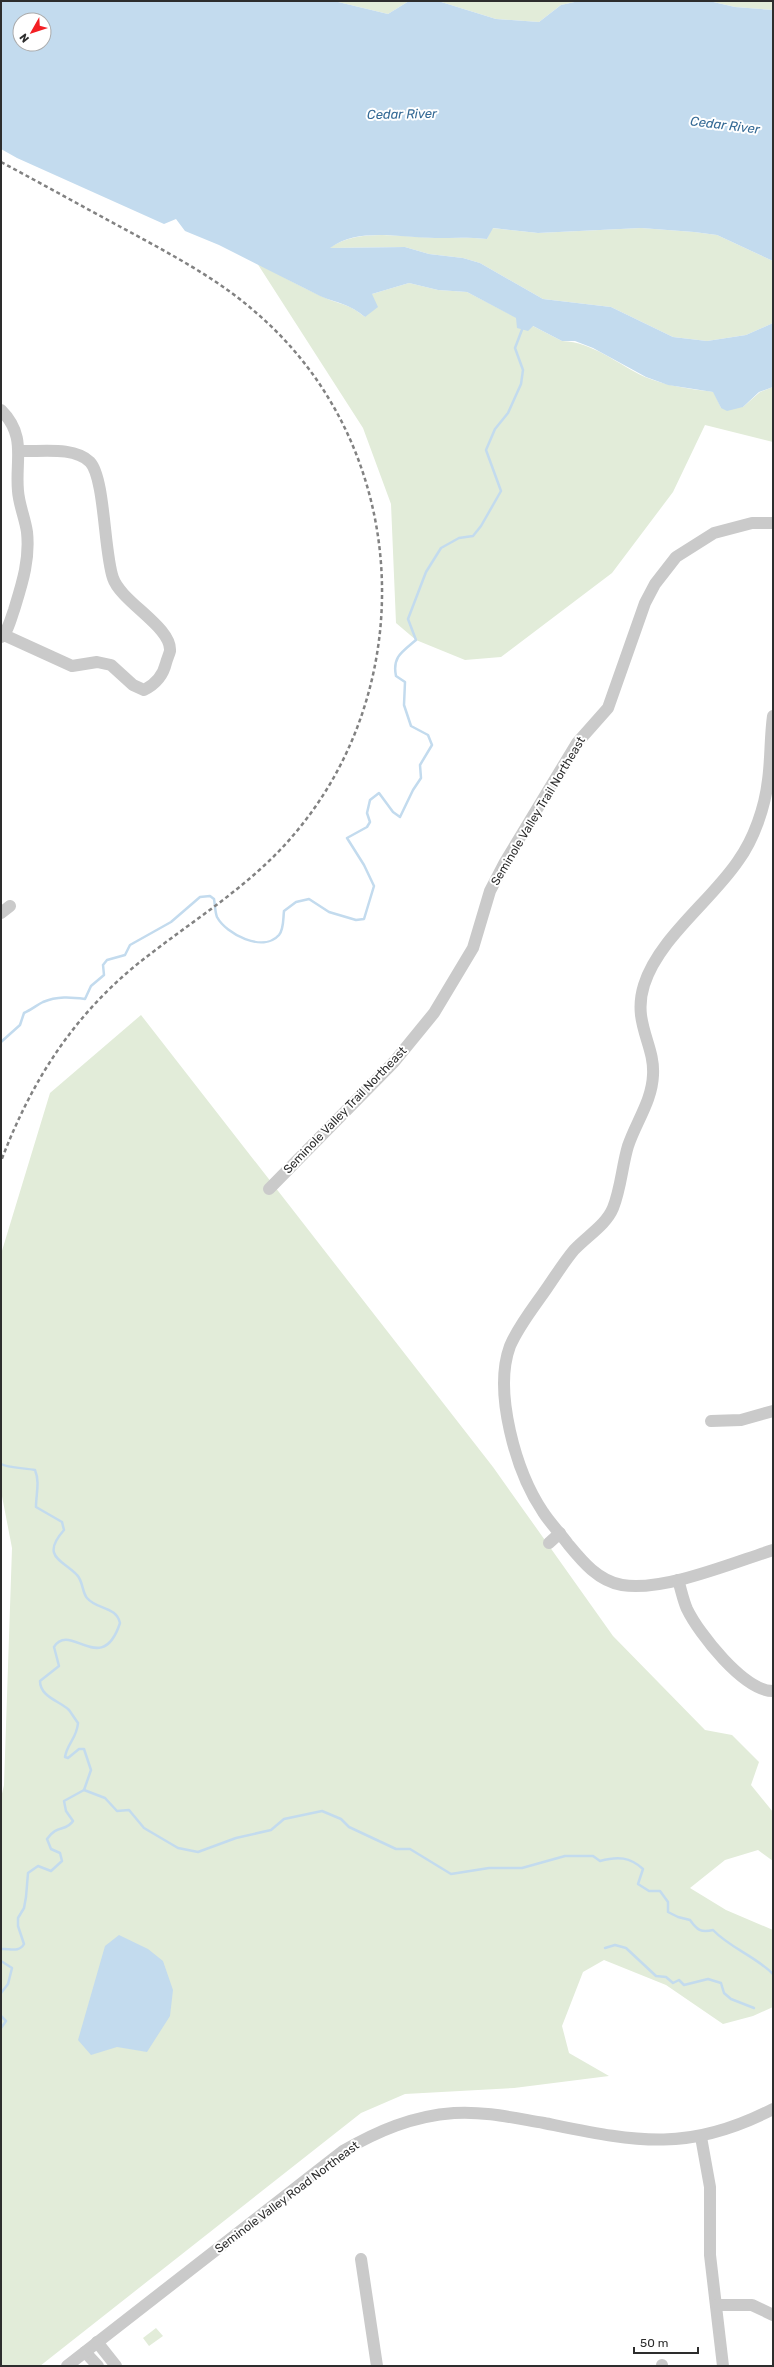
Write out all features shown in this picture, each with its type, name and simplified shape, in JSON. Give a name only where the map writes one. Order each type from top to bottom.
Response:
[{"type":"street","points":[[1,410],[14,430],[20,452],[17,484],[27,535],[25,576],[2,636],[72,666],[97,662],[111,665],[133,685],[144,690],[155,684],[164,670],[170,650],[166,637],[125,597],[113,579],[99,482],[91,462],[73,453],[20,452]]},
{"type":"street","name":"Seminole Valley Trail Northeast","points":[[269,1189],[394,1062],[434,1012],[473,948],[490,891],[505,862],[577,743],[608,708],[645,603],[655,584],[676,557],[714,532],[752,523],[773,523]]},
{"type":"street","points":[[773,716],[768,783],[757,825],[739,860],[662,950],[650,969],[644,986],[640,1005],[642,1026],[653,1072],[651,1092],[629,1143],[612,1210],[573,1252],[518,1329],[503,1371],[503,1397],[513,1439],[527,1483],[542,1511],[582,1561],[599,1575],[618,1584],[641,1587],[678,1580],[773,1550]]},
{"type":"street","points":[[711,1421],[741,1420],[773,1411]]},
{"type":"street","points":[[549,1543],[560,1533]]},
{"type":"street","points":[[678,1580],[687,1609],[695,1623],[737,1674],[754,1686],[773,1691]]},
{"type":"street","name":"Seminole Valley Road Northeast","points":[[67,2366],[343,2151],[370,2136],[402,2122],[454,2113],[494,2114],[620,2138],[658,2140],[701,2137],[749,2121],[773,2109]]},
{"type":"street","points":[[701,2137],[710,2187],[710,2255],[723,2366]]},
{"type":"street","points":[[361,2259],[377,2366]]},
{"type":"street","points":[[716,2305],[752,2305],[773,2315]]},
{"type":"street","points":[[97,2342],[116,2366]]},
{"type":"street","points":[[85,2352],[98,2366]]},
{"type":"green space","points":[[334,1],[409,1],[388,14]]},
{"type":"green space","points":[[438,1],[579,1],[561,5],[539,22],[496,19]]},
{"type":"green space","points":[[709,1],[773,1],[773,10],[735,7]]},
{"type":"green space","points":[[492,228],[538,233],[641,228],[717,235],[773,261],[773,323],[746,335],[707,341],[673,337],[611,307],[543,299],[480,263],[463,258],[429,254],[405,247],[329,248],[354,238],[380,235],[487,239]]},
{"type":"green space","points":[[257,263],[327,299],[343,304],[359,312],[365,317],[372,294],[409,283],[438,290],[467,292],[562,341],[573,342],[595,349],[645,377],[670,385],[714,392],[721,408],[743,407],[760,392],[773,387],[773,442],[705,425],[673,492],[612,573],[501,657],[465,660],[416,640],[396,623],[391,504],[363,428]]},
{"type":"green space","points":[[141,1015],[493,1467],[613,1636],[705,1730],[732,1735],[759,1762],[751,1785],[773,1812],[773,1861],[758,1850],[725,1860],[690,1888],[726,1910],[773,1930],[773,2007],[753,2016],[723,2024],[666,1985],[604,1960],[583,1972],[562,2026],[569,2053],[609,2076],[514,2088],[405,2094],[361,2113],[40,2366],[1,2366],[1,1798],[4,1785],[12,1548],[1,1491],[1,1254],[50,1093]]},
{"type":"green space","points":[[156,2328],[163,2336],[149,2346],[143,2338]]},
{"type":"water","name":"Cedar River","points":[[1,1],[334,1],[388,14],[409,1],[438,1],[496,19],[539,22],[561,5],[579,1],[709,1],[735,7],[773,10],[773,261],[717,235],[641,228],[538,233],[493,228],[487,239],[422,238],[381,235],[354,238],[341,242],[330,248],[405,247],[429,254],[463,258],[480,263],[543,299],[611,307],[673,337],[707,341],[746,335],[773,323],[773,387],[759,392],[743,407],[727,411],[721,408],[713,392],[668,385],[646,377],[593,348],[575,341],[562,341],[533,326],[528,331],[517,328],[516,318],[467,292],[438,290],[409,283],[372,294],[378,307],[365,317],[349,306],[320,296],[219,245],[185,231],[176,219],[164,224],[17,158],[1,149]]},
{"type":"water","points":[[119,1935],[148,1949],[163,1961],[173,1990],[170,2016],[147,2052],[117,2047],[91,2055],[78,2040],[105,1946]]},
{"type":"waterway","points":[[1,1042],[20,1025],[24,1013],[43,1002],[64,998],[85,999],[91,986],[104,975],[103,965],[107,960],[125,955],[130,945],[171,922],[200,897],[210,896],[214,899],[217,917],[228,930],[236,935],[255,942],[272,940],[279,935],[283,927],[284,911],[296,902],[309,899],[329,912],[356,920],[364,919],[374,886],[364,865],[347,838],[367,827],[370,822],[367,813],[370,800],[379,793],[393,812],[400,817],[413,790],[421,778],[420,765],[432,745],[428,735],[411,726],[404,705],[405,682],[396,676],[395,664],[399,655],[416,640],[408,619],[426,572],[441,548],[459,538],[473,536],[481,526],[501,491],[486,450],[495,429],[508,413],[521,384],[523,370],[515,348],[523,327]]},
{"type":"waterway","points":[[1,1464],[35,1470],[38,1484],[36,1507],[62,1522],[64,1530],[54,1546],[56,1557],[79,1577],[87,1598],[96,1605],[115,1614],[120,1623],[113,1639],[104,1646],[95,1648],[69,1640],[61,1641],[54,1647],[59,1666],[40,1681],[43,1691],[69,1710],[78,1723],[76,1733],[65,1757],[68,1758],[79,1749],[84,1749],[91,1770],[84,1790],[64,1801],[66,1811],[73,1821],[67,1826],[54,1831],[47,1839],[51,1849],[60,1853],[62,1861],[51,1871],[38,1866],[28,1873],[24,1908],[18,1918],[18,1926],[24,1944],[22,1947],[17,1949],[1,1949]]},
{"type":"waterway","points":[[84,1790],[105,1798],[117,1811],[129,1810],[144,1828],[178,1848],[198,1852],[236,1838],[271,1830],[284,1819],[322,1811],[341,1819],[349,1827],[396,1849],[410,1849],[451,1874],[489,1868],[522,1868],[565,1856],[593,1856],[600,1861],[612,1858],[628,1860],[643,1869],[638,1884],[649,1891],[660,1891],[668,1902],[668,1912],[678,1917],[690,1920],[702,1931],[713,1930],[727,1942],[758,1962],[773,1974]]},
{"type":"waterway","points":[[605,1948],[615,1945],[626,1948],[656,1976],[666,1977],[673,1983],[679,1980],[684,1985],[708,1979],[721,1983],[724,1993],[731,1999],[754,2008]]},
{"type":"waterway","points":[[1,1961],[12,1968],[8,1984],[1,1993]]},
{"type":"waterway","points":[[1,2016],[6,2021],[1,2028]]},
{"type":"railway","points":[[1,162],[162,249],[209,277],[239,298],[253,310],[307,366],[346,430],[371,501],[382,574],[378,648],[360,721],[327,789],[280,850],[246,882],[135,966],[91,1008],[55,1054],[39,1079],[25,1105],[1,1161]]}]
